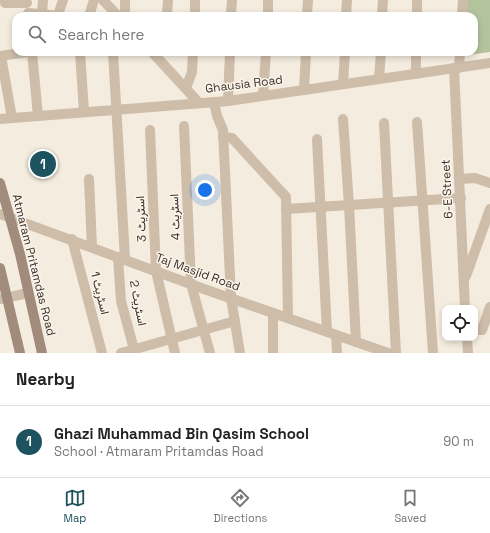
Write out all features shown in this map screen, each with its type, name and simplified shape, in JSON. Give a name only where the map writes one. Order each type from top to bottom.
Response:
[{"type":"main road","name":"Atmaram Pritamdas Road","points":[[0,183],[5,215],[28,293],[42,353]]},
{"type":"main road","points":[[0,268],[3,298],[20,353]]},
{"type":"street","points":[[5,0],[5,4],[27,1],[28,12]]},
{"type":"street","points":[[42,12],[43,0]]},
{"type":"street","points":[[60,12],[63,0]]},
{"type":"street","points":[[90,12],[94,0]]},
{"type":"street","points":[[103,0],[114,12]]},
{"type":"street","points":[[125,0],[125,12]]},
{"type":"street","points":[[167,12],[168,0]]},
{"type":"street","points":[[195,12],[196,0]]},
{"type":"street","points":[[232,0],[232,12]]},
{"type":"street","points":[[268,0],[268,12]]},
{"type":"street","points":[[307,12],[308,0]]},
{"type":"street","points":[[346,12],[347,0]]},
{"type":"street","points":[[382,12],[383,0]]},
{"type":"street","points":[[417,0],[417,12]]},
{"type":"street","points":[[462,12],[463,0]]},
{"type":"street","points":[[12,54],[0,56],[12,118]]},
{"type":"street","points":[[32,56],[38,116]]},
{"type":"street","points":[[80,56],[84,112]]},
{"type":"street","name":"اسٹریٹ 2","points":[[113,56],[122,258],[121,300],[135,351]]},
{"type":"street","points":[[159,56],[200,103]]},
{"type":"street","points":[[186,88],[192,72],[193,56]]},
{"type":"street","points":[[228,101],[230,56]]},
{"type":"street","points":[[264,96],[266,56]]},
{"type":"street","points":[[304,90],[306,56]]},
{"type":"street","points":[[343,84],[345,56]]},
{"type":"street","points":[[379,79],[380,56]]},
{"type":"street","points":[[416,56],[416,74]]},
{"type":"street","name":"6-E Street","points":[[459,56],[457,68],[466,305]]},
{"type":"street","name":"Ghausia Road","points":[[0,118],[228,101],[490,63]]},
{"type":"street","points":[[214,102],[223,137],[231,298],[240,353]]},
{"type":"street","points":[[343,119],[350,205],[356,342]]},
{"type":"street","points":[[418,122],[433,353]]},
{"type":"street","points":[[384,123],[396,353]]},
{"type":"street","name":"اسٹریٹ 4","points":[[184,126],[191,284],[210,353]]},
{"type":"street","name":"اسٹریٹ 3","points":[[150,130],[156,271],[175,353]]},
{"type":"street","points":[[223,137],[232,138],[286,197],[288,318]]},
{"type":"street","points":[[317,139],[320,207],[332,333],[337,353]]},
{"type":"street","points":[[460,179],[475,178],[490,182]]},
{"type":"street","points":[[88,179],[92,247]]},
{"type":"street","points":[[286,209],[461,198]]},
{"type":"street","points":[[464,281],[490,209]]},
{"type":"street","name":"Taj Masjid Road","points":[[5,215],[191,284],[332,333],[356,342],[371,350],[388,353]]},
{"type":"street","name":"اسٹریٹ 1","points":[[72,240],[102,353]]},
{"type":"street","points":[[3,298],[28,293]]},
{"type":"street","points":[[478,330],[482,330],[490,307]]},
{"type":"street","points":[[273,313],[273,353]]},
{"type":"street","points":[[120,353],[135,351],[203,329],[235,322]]},
{"type":"street","points":[[467,341],[468,353]]},
{"type":"green space","points":[[463,0],[490,0],[490,52],[478,54],[478,12],[462,12]]},
{"type":"place","name":"Ghazi Muhammad Bin Qasim School","points":[[43,164]]}]
